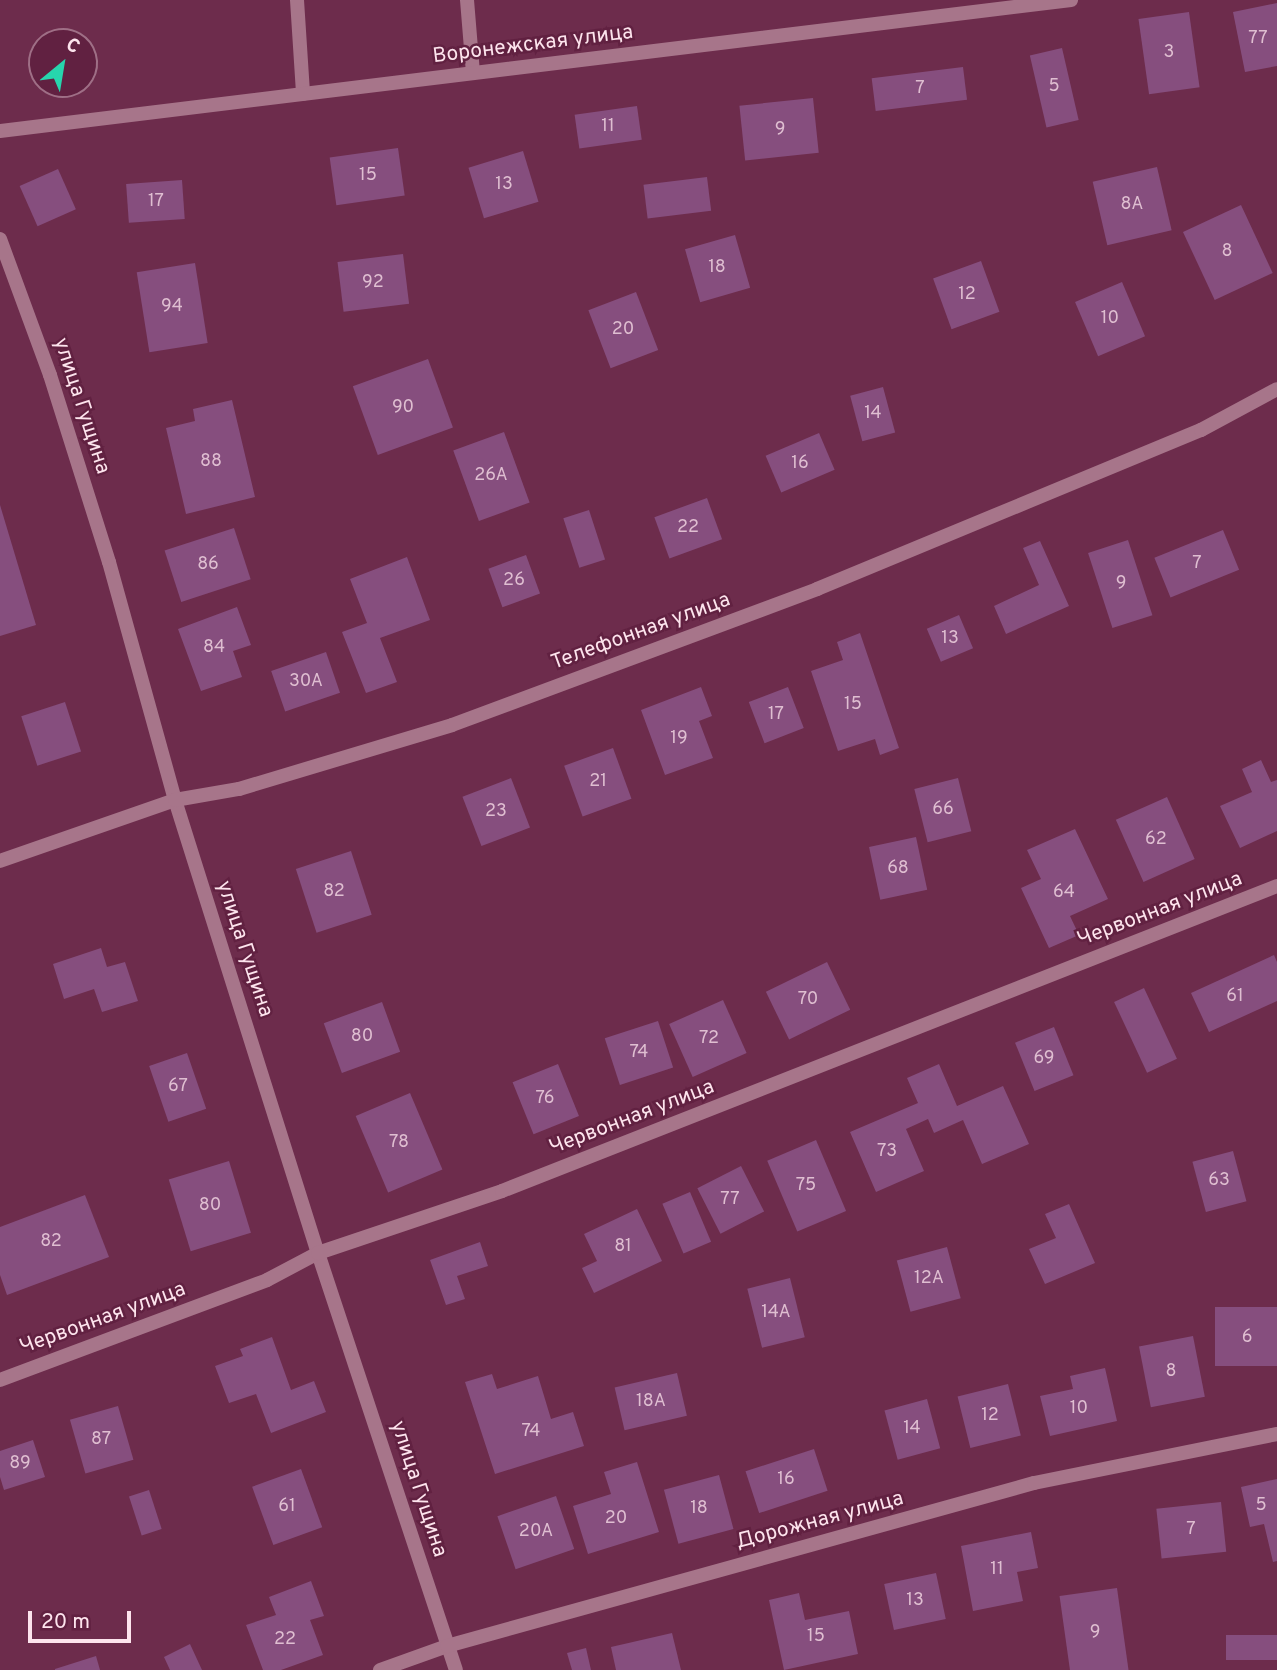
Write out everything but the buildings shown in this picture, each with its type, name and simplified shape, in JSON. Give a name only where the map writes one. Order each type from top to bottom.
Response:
[{"type":"street","points":[[297,0],[303,94]]},
{"type":"street","points":[[467,0],[473,73]]},
{"type":"street","name":"Воронежская улица","points":[[0,131],[1071,0]]},
{"type":"street","name":"улица Гущина","points":[[0,239],[50,375],[106,550],[175,800],[318,1253],[456,1670]]},
{"type":"street","name":"Телефонная улица","points":[[0,861],[175,800],[239,789],[452,724],[817,589],[1201,430],[1277,389]]},
{"type":"street","name":"Червонная улица","points":[[0,1380],[267,1280],[318,1253],[502,1191],[1277,886]]},
{"type":"street","name":"Дорожная улица","points":[[380,1670],[447,1646],[1034,1483],[1277,1434]]}]
